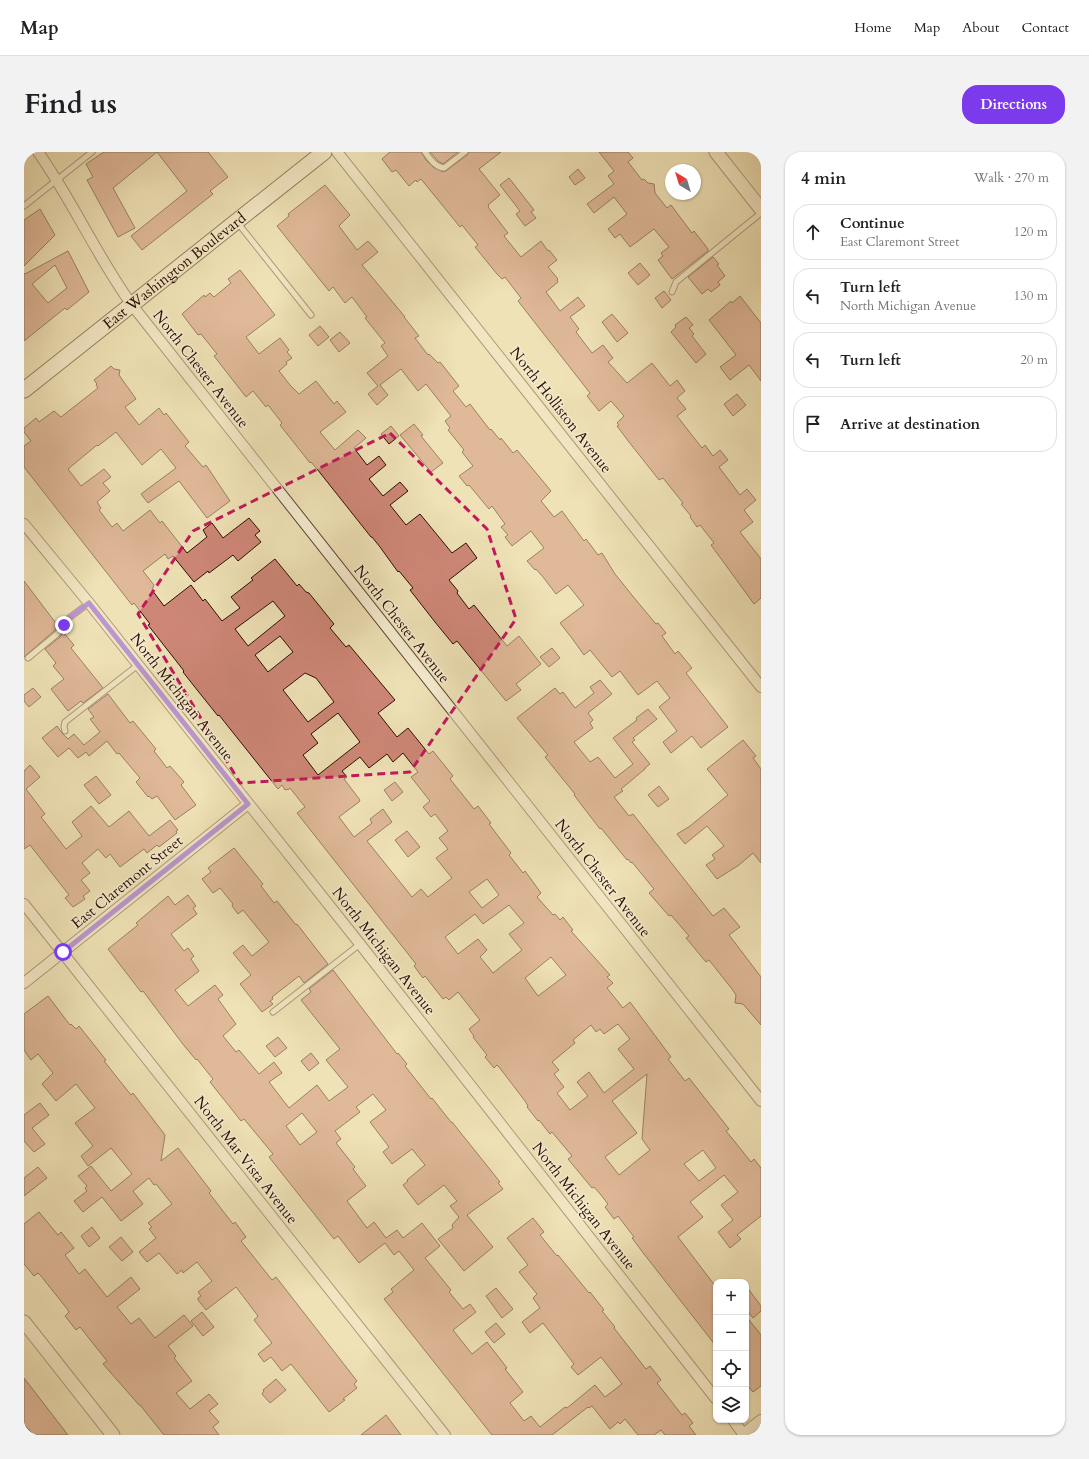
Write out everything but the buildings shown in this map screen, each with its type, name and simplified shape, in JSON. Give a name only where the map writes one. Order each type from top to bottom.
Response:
[{"type":"main road","name":"East Washington Boulevard","points":[[24,390],[132,306],[324,152]]},
{"type":"street","name":"North Chester Avenue","points":[[38,152],[57,179],[112,278],[132,306],[761,1101]]},
{"type":"street","name":"North Holliston Avenue","points":[[337,152],[761,687]]},
{"type":"street","points":[[716,152],[761,209]]},
{"type":"street","name":"North Michigan Avenue","points":[[24,524],[89,603],[360,944],[713,1395]]},
{"type":"street","name":"East Claremont Street","points":[[24,983],[248,804]]},
{"type":"street","name":"North Mar Vista Avenue","points":[[24,904],[445,1435]]},
{"type":"street","points":[[24,1322],[114,1435]]},
{"type":"street","points":[[735,1423],[743,1435],[761,1420]]},
{"type":"lane","points":[[24,206],[92,152]]},
{"type":"lane","points":[[425,152],[439,168],[444,168],[465,152]]},
{"type":"lane","points":[[672,292],[676,282],[761,213]]},
{"type":"lane","points":[[237,222],[311,314]]},
{"type":"lane","points":[[28,658],[57,634],[69,618],[89,603]]},
{"type":"lane","points":[[65,731],[65,722],[138,665]]},
{"type":"lane","points":[[273,1012],[360,944]]},
{"type":"highlighted area","points":[[390,433],[487,529],[516,619],[410,772],[240,783],[138,614],[193,531]]},
{"type":"route","points":[[63,952],[248,804],[89,603],[69,618],[64,625]]}]
